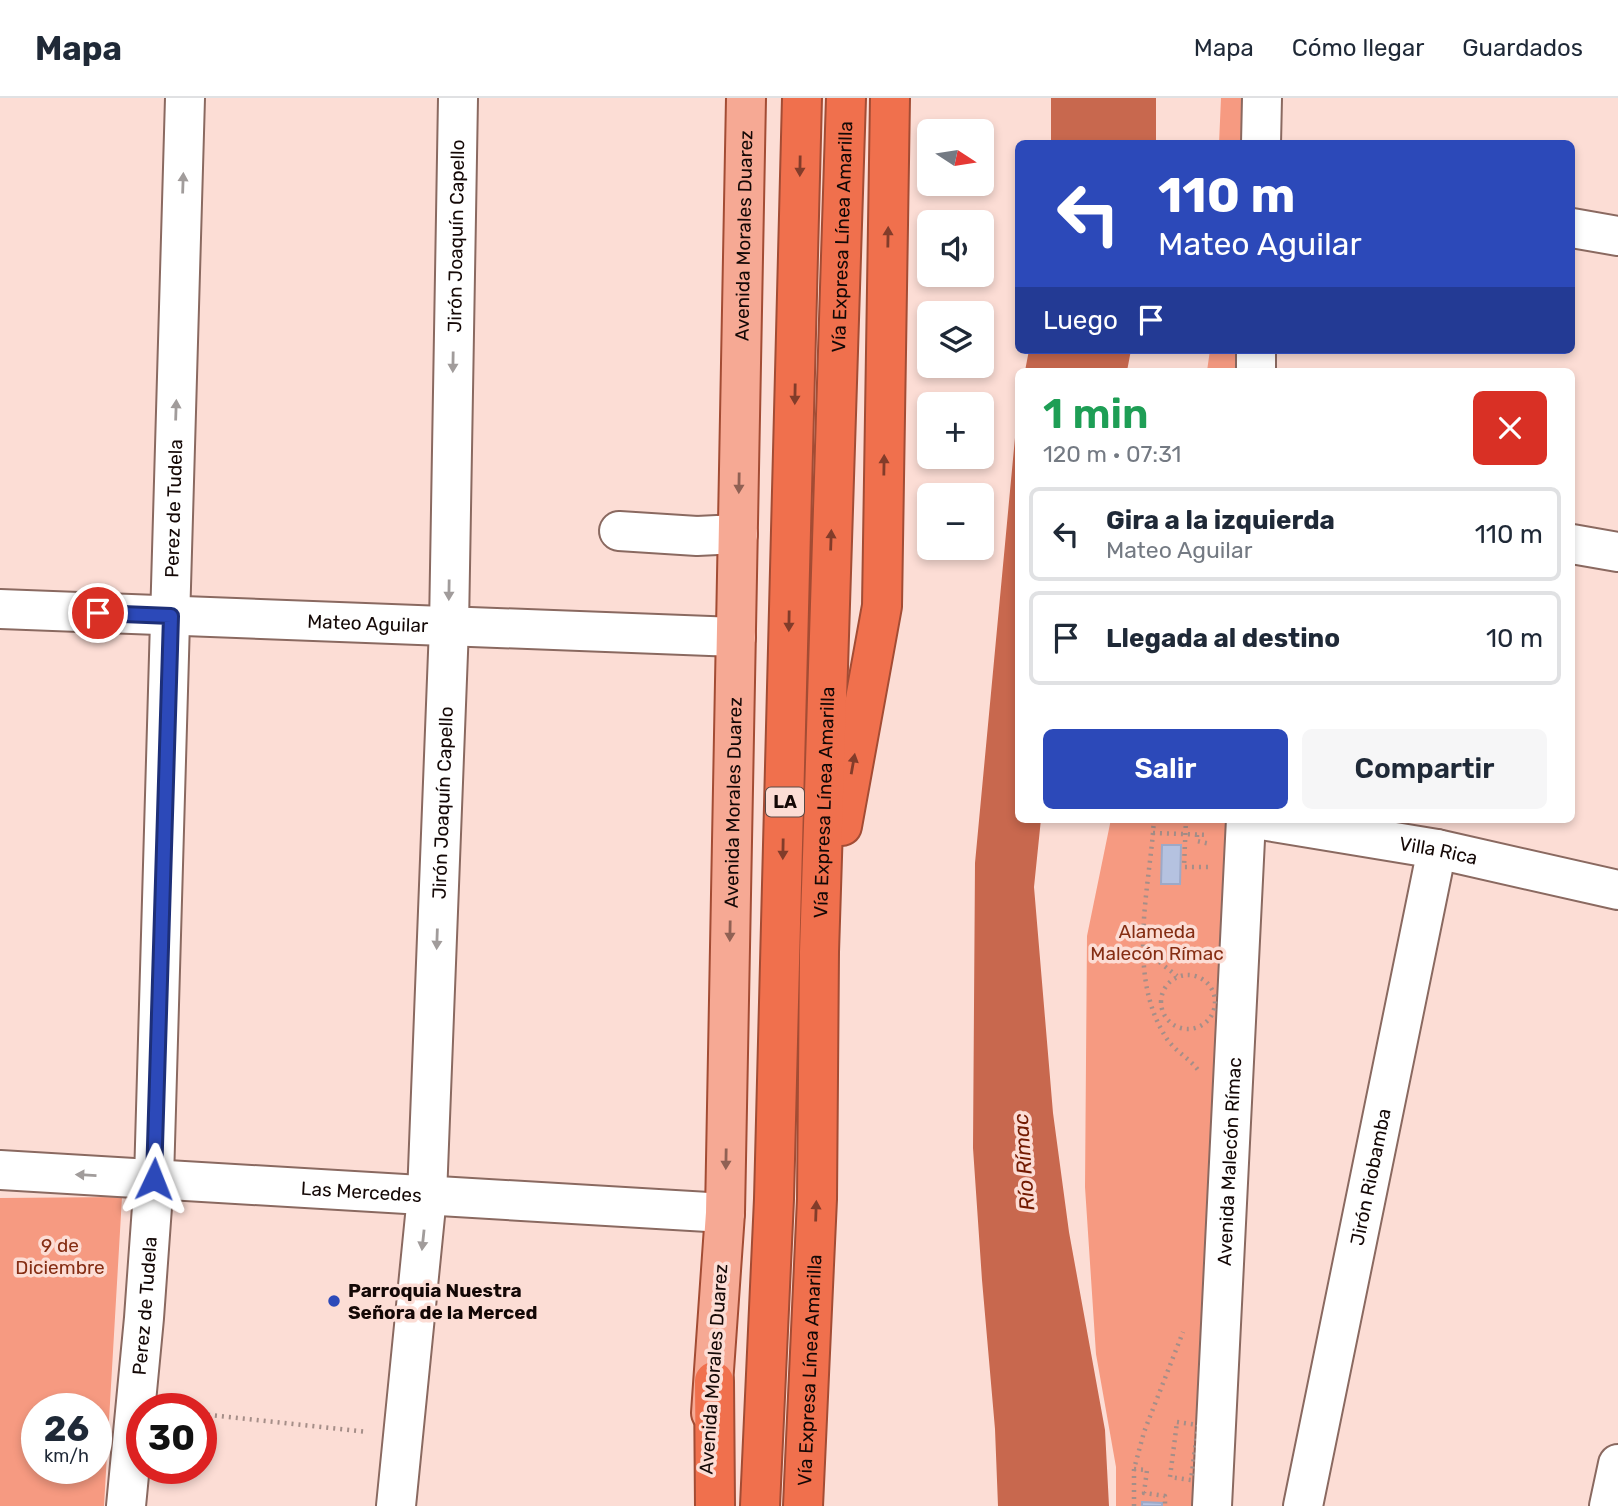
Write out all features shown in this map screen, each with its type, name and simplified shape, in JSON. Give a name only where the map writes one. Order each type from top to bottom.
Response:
[{"type":"highway","name":"Vía Expresa Línea Amarilla","points":[[760,1506],[774,1199],[802,98]]},
{"type":"highway","name":"Vía Expresa Línea Amarilla","points":[[803,1506],[817,1199],[819,951],[846,98]]},
{"type":"highway","points":[[819,951],[882,606],[890,98]]},
{"type":"highway","points":[[713,1381],[715,1506]]},
{"type":"main road","name":"Avenida Morales Duarez","points":[[703,1506],[725,1213],[746,98]]},
{"type":"street","name":"Perez de Tudela","points":[[126,1506],[154,1179],[185,98]]},
{"type":"street","name":"Jirón Joaquín Capello","points":[[396,1506],[427,1195],[449,627],[458,98]]},
{"type":"street","points":[[1261,140],[1262,98]]},
{"type":"street","points":[[1575,229],[1618,236]]},
{"type":"street","points":[[619,531],[697,536],[738,534]]},
{"type":"street","points":[[1575,545],[1618,552]]},
{"type":"street","name":"Mateo Aguilar","points":[[0,609],[736,637]]},
{"type":"street","name":"Avenida Malecón Rímac","points":[[1212,1506],[1229,823]]},
{"type":"street","name":"Villa Rica","points":[[1279,823],[1437,849],[1618,890]]},
{"type":"street","name":"Jirón Riobamba","points":[[1303,1506],[1437,849]]},
{"type":"street","name":"Las Mercedes","points":[[0,1170],[725,1213]]},
{"type":"street","points":[[1609,1506],[1618,1464]]},
{"type":"path","points":[[1154,823],[1143,949],[1147,991],[1158,1023],[1169,1042],[1191,1061],[1200,1073]]},
{"type":"path","points":[[1186,823],[1184,867],[1218,867]]},
{"type":"path","points":[[1153,833],[1210,836],[1229,823]]},
{"type":"path","points":[[1197,835],[1197,841],[1219,846]]},
{"type":"path","points":[[1143,949],[1177,976]]},
{"type":"path","points":[[1194,975],[1209,984],[1216,1000],[1215,1009],[1204,1024],[1195,1028],[1177,1027],[1167,1018],[1161,1005],[1161,996],[1170,981],[1177,976],[1194,975]]},
{"type":"path","points":[[1158,1023],[1167,1018]]},
{"type":"path","points":[[1134,1506],[1134,1469],[1144,1432],[1187,1321]]},
{"type":"path","points":[[217,1416],[403,1436]]},
{"type":"path","points":[[1134,1469],[1147,1470],[1144,1493],[1165,1496],[1165,1506]]},
{"type":"green space","points":[[1221,98],[1251,98],[1249,140],[1219,140]]},
{"type":"green space","points":[[1209,354],[1245,354],[1245,368],[1207,368]]},
{"type":"green space","name":"Alameda Malecón Rímac","points":[[1110,823],[1234,823],[1202,1506],[1116,1506],[1116,1467],[1096,1354],[1085,1187],[1087,936]]},
{"type":"green space","name":"9 de Diciembre","points":[[122,1197],[111,1393],[21,1393],[21,1484],[105,1484],[104,1506],[0,1506],[0,1198]]},
{"type":"water","points":[[1051,98],[1156,98],[1156,140],[1051,140]]},
{"type":"water","points":[[1028,354],[1130,354],[1128,368],[1026,368]]},
{"type":"water","name":"Río Rímac","points":[[1015,438],[1015,823],[1041,823],[1034,887],[1053,1113],[1069,1232],[1105,1430],[1109,1506],[998,1506],[995,1429],[973,1148],[975,863]]},
{"type":"building","points":[[1162,845],[1181,845],[1180,884],[1161,884]]},
{"type":"building","points":[[1142,1502],[1162,1503],[1162,1506],[1142,1506]]},
{"type":"place","name":"Parroquia Nuestra Señora de la Merced","points":[[334,1301]]},
{"type":"route","points":[[98,613],[171,616],[154,1179]]}]
